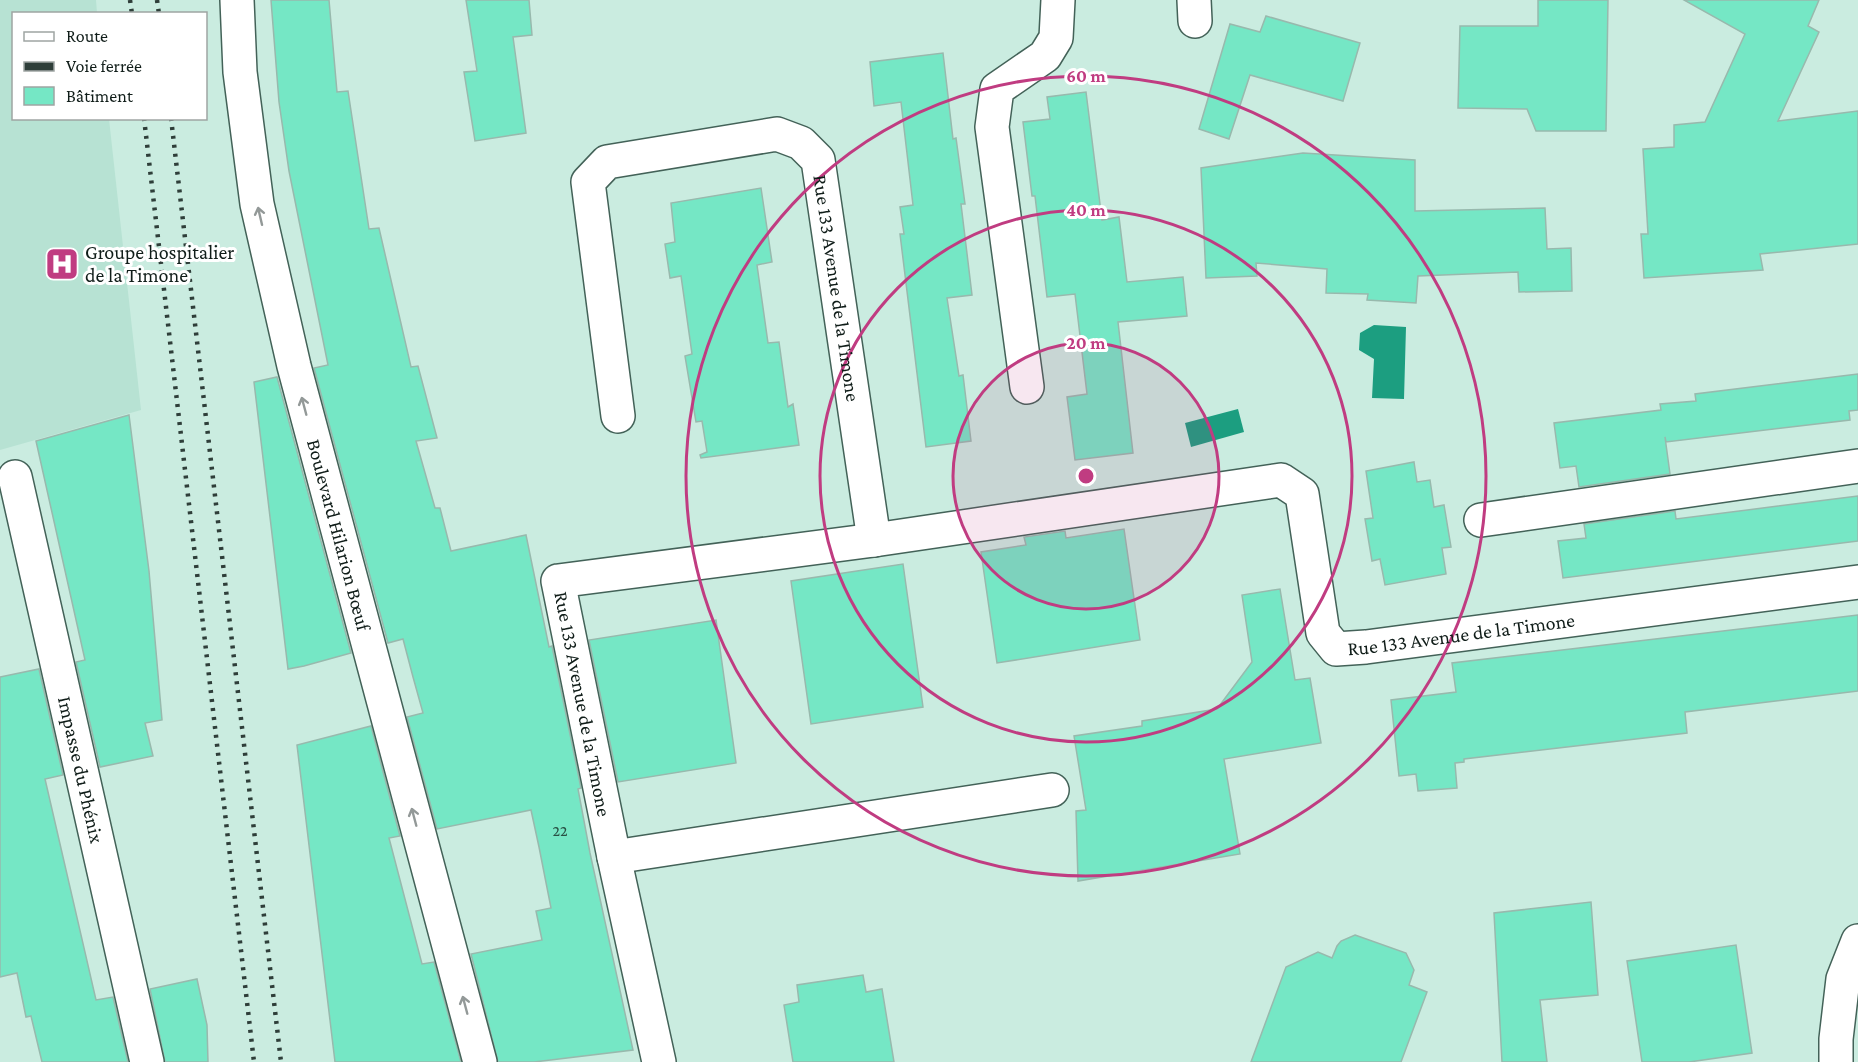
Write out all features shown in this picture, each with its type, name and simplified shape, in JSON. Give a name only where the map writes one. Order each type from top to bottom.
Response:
[{"type":"street","name":"Boulevard Hilarion Bœuf","points":[[237,0],[240,72],[257,204],[294,366],[480,1062]]},
{"type":"street","points":[[1028,387],[992,127],[997,89],[1045,56],[1056,38],[1058,0]]},
{"type":"street","name":"Rue 133 Avenue de la Timone","points":[[618,416],[588,182],[607,162],[777,134],[801,143],[818,160],[874,540]]},
{"type":"street","points":[[1481,520],[1858,466]]},
{"type":"street","name":"Impasse du Phénix","points":[[15,477],[147,1062]]},
{"type":"street","name":"Rue 133 Avenue de la Timone","points":[[659,1062],[614,857],[558,580],[874,540],[1281,480],[1302,494],[1323,633],[1336,649],[1378,646],[1858,582]]},
{"type":"street","points":[[614,857],[1052,790]]},
{"type":"street","points":[[1836,1062],[1842,979],[1858,940]]},
{"type":"shaded area","name":"Groupe hospitalier de la Timone","points":[[0,0],[96,0],[97,12],[12,12],[12,120],[109,120],[141,410],[0,450]]},
{"type":"shaded area","points":[[1374,325],[1406,327],[1404,399],[1372,398],[1374,359],[1359,350],[1360,333]]},
{"type":"shaded area","points":[[1238,409],[1244,432],[1191,447],[1185,423]]},
{"type":"building","points":[[271,0],[329,0],[337,92],[348,91],[369,229],[379,228],[411,367],[418,366],[437,438],[416,441],[435,508],[440,508],[451,551],[526,535],[549,647],[552,646],[581,788],[578,789],[590,853],[633,1050],[534,1062],[498,1062],[471,954],[542,940],[536,911],[551,908],[539,847],[531,810],[437,829],[407,717],[423,713],[403,639],[388,643],[314,368],[328,365],[289,171],[279,102]]},
{"type":"building","points":[[466,0],[529,0],[532,35],[513,37],[526,133],[475,141],[464,72],[477,71]]},
{"type":"building","points":[[1538,0],[1608,0],[1606,131],[1536,131],[1527,109],[1458,108],[1460,26],[1538,26]]},
{"type":"building","points":[[1684,0],[1819,0],[1808,26],[1819,32],[1778,121],[1858,111],[1858,244],[1760,254],[1763,270],[1644,278],[1641,234],[1648,234],[1643,149],[1674,147],[1674,125],[1705,122],[1745,34]]},
{"type":"building","points":[[1266,16],[1360,43],[1343,101],[1250,75],[1229,139],[1199,129],[1230,24],[1260,32]]},
{"type":"building","points":[[943,53],[953,139],[956,138],[965,204],[961,204],[972,295],[947,298],[959,376],[963,375],[971,441],[926,447],[900,234],[904,234],[900,207],[913,205],[901,102],[874,106],[870,62]]},
{"type":"building","points":[[1086,92],[1102,220],[1119,217],[1127,282],[1183,277],[1187,316],[1118,322],[1133,453],[1075,460],[1067,397],[1087,394],[1075,294],[1047,297],[1035,196],[1032,196],[1023,122],[1050,119],[1047,97]]},
{"type":"building","points":[[1303,153],[1415,160],[1415,211],[1545,208],[1547,249],[1571,248],[1572,291],[1519,292],[1518,272],[1418,276],[1416,303],[1367,300],[1368,294],[1326,293],[1327,269],[1256,263],[1257,276],[1206,278],[1201,168]]},
{"type":"building","points":[[761,188],[772,262],[757,265],[768,343],[779,342],[788,407],[793,404],[799,445],[701,458],[700,455],[707,452],[702,421],[696,422],[685,356],[692,354],[681,276],[670,278],[665,244],[675,242],[671,203]]},
{"type":"building","points":[[1858,374],[1858,410],[1849,411],[1850,420],[1666,442],[1665,437],[1670,474],[1579,487],[1576,466],[1560,468],[1554,423],[1661,410],[1660,404],[1696,401],[1695,394]]},
{"type":"building","points":[[277,377],[351,653],[288,669],[254,382]]},
{"type":"building","points":[[129,415],[149,571],[162,720],[145,723],[153,756],[100,767],[76,662],[85,660],[36,441]]},
{"type":"building","points":[[1414,462],[1417,482],[1430,480],[1434,507],[1444,505],[1451,547],[1442,548],[1446,574],[1385,585],[1380,559],[1372,561],[1365,519],[1373,518],[1366,471]]},
{"type":"building","points":[[1858,496],[1858,541],[1563,578],[1558,541],[1586,538],[1584,524],[1675,511],[1676,519]]},
{"type":"building","points":[[1124,529],[1140,640],[997,663],[981,552],[1026,545],[1024,537],[1065,531],[1066,538]]},
{"type":"building","points":[[903,564],[923,707],[811,724],[791,581]]},
{"type":"building","points":[[1280,589],[1295,680],[1310,678],[1321,743],[1224,759],[1240,854],[1078,881],[1076,811],[1086,810],[1074,736],[1142,726],[1142,721],[1217,709],[1252,662],[1242,595]]},
{"type":"building","points":[[1858,615],[1858,691],[1685,712],[1687,733],[1464,759],[1464,762],[1455,763],[1457,788],[1418,791],[1416,774],[1399,776],[1391,700],[1456,692],[1452,663]]},
{"type":"building","points":[[716,620],[736,763],[618,782],[589,640]]},
{"type":"building","points":[[39,669],[63,775],[45,779],[96,1000],[113,997],[128,1062],[42,1062],[31,1016],[26,1017],[17,973],[0,977],[0,677]]},
{"type":"building","points":[[371,726],[400,836],[389,838],[422,964],[434,962],[461,1062],[335,1062],[297,745]]},
{"type":"building","points":[[1591,902],[1598,995],[1540,1000],[1547,1062],[1502,1062],[1494,913]]},
{"type":"building","points":[[1355,935],[1406,953],[1414,970],[1409,985],[1427,992],[1401,1062],[1251,1062],[1286,967],[1318,952],[1332,958],[1341,941]]},
{"type":"building","points":[[1736,945],[1752,1053],[1689,1062],[1642,1062],[1627,961]]},
{"type":"building","points":[[863,975],[866,992],[882,989],[894,1062],[793,1062],[784,1005],[799,1002],[797,985]]},
{"type":"building","points":[[197,979],[207,1025],[208,1062],[165,1062],[150,989]]},
{"type":"railway","points":[[130,0],[132,12]]},
{"type":"railway","points":[[157,0],[159,12]]},
{"type":"railway","points":[[144,120],[254,1062]]},
{"type":"railway","points":[[171,120],[281,1062]]},
{"type":"place","name":"Groupe hospitalier de la Timone","points":[[62,264]]}]
